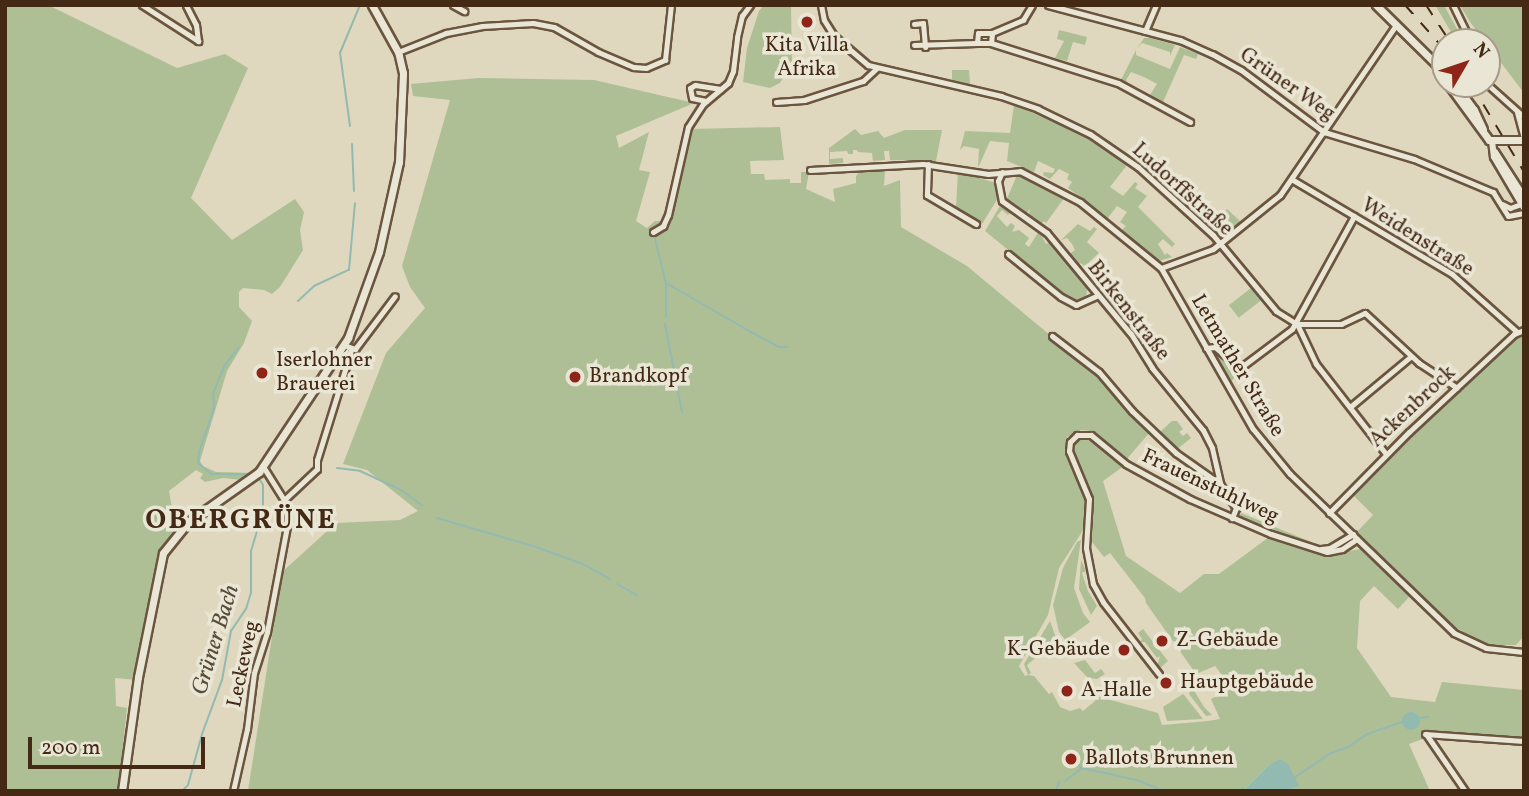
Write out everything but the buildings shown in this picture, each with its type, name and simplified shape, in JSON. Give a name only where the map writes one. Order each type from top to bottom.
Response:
[{"type":"main road","points":[[122,791],[138,677],[163,553],[188,522],[259,472],[347,348],[379,252],[395,194],[403,118],[403,73],[398,52],[372,5]]},
{"type":"main road","points":[[1376,5],[1431,61]]},
{"type":"main road","points":[[1458,98],[1489,139]]},
{"type":"main road","points":[[1465,98],[1489,139]]},
{"type":"main road","points":[[1489,139],[1524,139]]},
{"type":"street","points":[[142,5],[198,41],[196,25],[186,5]]},
{"type":"street","points":[[453,5],[464,11]]},
{"type":"street","points":[[398,52],[446,33],[482,26],[533,23],[554,27],[598,52],[646,68],[665,60],[671,5]]},
{"type":"street","points":[[653,232],[663,226],[668,215],[688,127],[706,101],[721,89],[733,71],[742,16],[750,5]]},
{"type":"street","name":"Ludorffstraße","points":[[821,5],[824,20],[834,36],[859,59],[877,68],[1001,96],[1038,109],[1084,131],[1138,167],[1221,244],[1276,312],[1297,324],[1316,364],[1386,454]]},
{"type":"street","points":[[977,43],[978,33],[992,33],[1023,20],[1032,5]]},
{"type":"street","name":"Grüner Weg","points":[[1048,5],[1180,40],[1222,59],[1324,132],[1413,159],[1493,192],[1508,216],[1523,205]]},
{"type":"street","points":[[1145,31],[1157,5]]},
{"type":"street","points":[[1453,5],[1464,28]]},
{"type":"street","points":[[914,24],[923,23],[925,47]]},
{"type":"street","points":[[810,170],[928,164],[988,174],[1020,171],[1067,193],[1161,268],[1221,244],[1271,203],[1293,180],[1396,25]]},
{"type":"street","points":[[991,43],[992,33]]},
{"type":"street","points":[[914,45],[925,47],[991,43],[1118,83],[1190,122]]},
{"type":"street","points":[[776,102],[804,100],[863,81],[877,68]]},
{"type":"street","points":[[706,101],[692,98],[690,88],[695,85],[721,89]]},
{"type":"street","points":[[1501,96],[1524,117]]},
{"type":"street","points":[[1516,109],[1524,139]]},
{"type":"street","points":[[1489,139],[1523,205],[1510,208],[1502,204]]},
{"type":"street","points":[[928,164],[927,195],[976,224]]},
{"type":"street","name":"Birkenstraße","points":[[1002,172],[998,181],[1002,201],[1047,233],[1203,430],[1212,448],[1220,484],[1236,508],[1232,518]]},
{"type":"street","name":"Weidenstraße","points":[[1293,180],[1452,274],[1520,331]]},
{"type":"street","points":[[1206,348],[1215,347],[1240,368],[1245,367],[1297,324],[1354,216]]},
{"type":"street","points":[[1009,254],[1061,297],[1076,305],[1098,295]]},
{"type":"street","name":"Letmather Straße","points":[[1161,268],[1264,444],[1329,513],[1462,639],[1486,648],[1524,652]]},
{"type":"street","points":[[284,500],[317,469],[317,460],[347,348],[365,338],[396,296]]},
{"type":"street","points":[[1297,324],[1341,324],[1365,313],[1410,356],[1457,388]]},
{"type":"street","name":"Ackenbrock","points":[[1329,513],[1386,454],[1520,331]]},
{"type":"street","points":[[1052,336],[1099,372],[1132,411],[1176,453],[1220,484]]},
{"type":"street","points":[[1350,407],[1410,356]]},
{"type":"street","name":"Frauenstuhlweg","points":[[1159,674],[1102,602],[1093,584],[1086,548],[1089,499],[1070,456],[1070,442],[1080,434],[1090,435],[1126,464],[1232,518],[1314,549],[1326,552],[1342,549],[1355,537]]},
{"type":"street","name":"Leckeweg","points":[[233,791],[247,729],[254,673],[267,632],[288,521],[284,500],[259,472]]},
{"type":"street","points":[[1465,791],[1425,734],[1524,741]]},
{"type":"green space","points":[[5,5],[48,5],[177,68],[225,54],[248,68],[191,198],[232,240],[295,199],[304,212],[300,230],[303,250],[280,287],[272,294],[264,290],[243,288],[239,292],[239,307],[252,321],[244,343],[227,371],[200,461],[203,466],[216,472],[256,473],[242,480],[223,478],[205,482],[200,478],[203,474],[196,470],[169,491],[176,532],[165,546],[137,680],[115,678],[116,706],[127,708],[118,791],[5,791]]},
{"type":"green space","points":[[764,5],[791,5],[792,64],[780,83],[770,88],[743,82],[747,48],[759,11]]},
{"type":"green space","points":[[1435,5],[1444,5],[1456,28],[1449,28]]},
{"type":"green space","points":[[1460,5],[1524,5],[1524,93],[1501,63],[1501,28],[1475,28]]},
{"type":"green space","points":[[1059,30],[1087,37],[1085,45],[1073,42],[1067,61],[1055,58],[1064,41],[1057,39]]},
{"type":"green space","points":[[1144,38],[1175,45],[1170,56],[1170,52],[1142,43],[1137,49]]},
{"type":"green space","points":[[1180,47],[1198,54],[1196,59],[1184,55],[1163,102],[1150,95],[1157,84],[1146,78],[1131,72],[1126,80],[1130,87],[1120,82],[1136,50],[1136,55],[1170,69]]},
{"type":"green space","points":[[952,70],[969,70],[970,84],[952,80]]},
{"type":"green space","points":[[478,78],[594,80],[694,103],[616,136],[619,148],[649,132],[639,170],[650,172],[636,221],[647,228],[655,221],[669,221],[691,129],[780,127],[784,160],[750,161],[751,174],[764,174],[765,180],[790,179],[790,183],[801,183],[801,172],[809,172],[806,189],[835,202],[833,189],[856,183],[856,176],[860,171],[885,170],[884,186],[900,180],[901,227],[967,266],[1098,375],[1150,432],[1126,460],[1094,431],[1081,430],[1067,437],[1067,458],[1086,495],[1085,527],[1059,568],[1048,615],[1019,666],[1025,676],[1034,676],[1049,694],[1052,692],[1060,707],[1070,711],[1080,708],[1083,711],[1095,701],[1096,696],[1158,713],[1162,725],[1208,721],[1220,719],[1211,699],[1228,683],[1215,666],[1196,674],[1145,598],[1110,553],[1104,557],[1092,542],[1093,505],[1073,452],[1074,445],[1083,438],[1098,444],[1124,466],[1103,481],[1126,556],[1180,593],[1204,574],[1219,574],[1269,537],[1328,555],[1360,549],[1410,596],[1398,609],[1374,586],[1360,601],[1357,648],[1391,697],[1435,702],[1442,682],[1524,690],[1524,744],[1428,737],[1409,744],[1430,791],[1285,791],[1298,786],[1291,773],[1269,765],[1243,791],[248,791],[282,572],[336,523],[400,520],[418,511],[367,470],[343,464],[386,353],[425,308],[410,287],[402,266],[450,100],[413,96],[411,84]]},
{"type":"green space","points":[[1014,105],[1079,133],[1127,165],[1110,187],[1123,196],[1135,182],[1138,184],[1135,188],[1147,196],[1138,207],[1175,244],[1172,247],[1163,239],[1158,244],[1165,255],[1167,253],[1172,257],[1159,261],[1122,230],[1126,226],[1120,222],[1127,212],[1117,206],[1108,218],[1068,188],[1072,182],[1067,179],[1069,174],[1059,169],[1050,179],[1043,175],[1044,172],[1053,173],[1055,169],[1038,161],[1034,172],[1007,161],[1009,143],[990,141],[978,168],[979,149],[964,146],[960,150],[965,131],[1010,133]]},
{"type":"green space","points":[[855,129],[861,135],[878,131],[884,138],[905,130],[942,130],[936,161],[890,160],[889,151],[884,151],[885,160],[873,161],[872,153],[853,150],[853,154],[848,154],[847,151],[830,152],[830,159],[843,158],[843,163],[829,164],[829,148]]},
{"type":"green space","points":[[958,172],[996,183],[998,198],[982,224],[956,207]]},
{"type":"green space","points":[[1017,175],[1065,197],[1046,223],[1044,221],[1041,224],[1029,214],[1030,209],[1027,213],[1006,201]]},
{"type":"green space","points":[[1000,206],[1011,212],[1008,215],[1002,210],[997,216],[1007,227],[1011,223],[1015,226],[1012,232],[1019,230],[1029,238],[1025,244],[1029,247],[1039,231],[1046,244],[1049,242],[1087,288],[1086,299],[1076,301],[1062,294],[985,231]]},
{"type":"green space","points":[[1227,209],[1241,222],[1222,235],[1213,229]]},
{"type":"green space","points":[[1078,224],[1090,231],[1094,227],[1097,229],[1087,242],[1099,253],[1085,266],[1080,263],[1077,266],[1068,255],[1075,250],[1072,244],[1067,238],[1061,240]]},
{"type":"green space","points":[[1251,288],[1261,301],[1239,318],[1229,305]]},
{"type":"green space","points":[[1517,333],[1524,334],[1524,636],[1516,645],[1492,645],[1475,640],[1459,629],[1454,631],[1354,535],[1373,515],[1350,492]]},
{"type":"green space","points":[[1214,352],[1241,372],[1231,381]]},
{"type":"green space","points":[[1172,421],[1177,421],[1183,429],[1179,432],[1183,436],[1187,433],[1191,438],[1176,450],[1159,433]]},
{"type":"green space","points":[[1241,513],[1321,546],[1239,518]]},
{"type":"green space","points":[[1081,540],[1074,588],[1083,613],[1090,622],[1068,638],[1079,657],[1059,632],[1053,605],[1063,568],[1077,542]]},
{"type":"green space","points":[[1081,560],[1086,571],[1082,573],[1088,591],[1097,606],[1091,615],[1079,589]]},
{"type":"green space","points":[[1050,621],[1056,638],[1027,665],[1031,673],[1028,675],[1024,664]]},
{"type":"green space","points":[[1143,629],[1168,661],[1160,668],[1157,666],[1160,656],[1157,658],[1145,642],[1140,642],[1142,639],[1138,633]]},
{"type":"green space","points":[[1085,660],[1095,673],[1101,669],[1105,674],[1097,679],[1088,678],[1074,663]]},
{"type":"green space","points":[[1192,687],[1212,715],[1206,716],[1189,694]]},
{"type":"green space","points":[[1183,694],[1203,719],[1167,721],[1163,707]]},
{"type":"water","points":[[1411,712],[1417,715],[1420,721],[1417,727],[1411,730],[1405,727],[1402,721],[1405,715]]},
{"type":"water","points":[[1280,759],[1288,764],[1299,786],[1285,791],[1243,791],[1269,765]]},
{"type":"waterway","name":"Grüner Bach","points":[[350,126],[340,53],[360,5]]},
{"type":"waterway","name":"Grüner Bach","points":[[352,144],[354,191]]},
{"type":"waterway","name":"Grüner Bach","points":[[298,301],[314,286],[349,270],[355,203]]},
{"type":"waterway","points":[[655,239],[666,283],[779,347],[787,347]]},
{"type":"waterway","points":[[666,283],[666,317]]},
{"type":"waterway","points":[[665,324],[682,412]]},
{"type":"waterway","name":"Grüner Bach","points":[[239,347],[225,365],[213,393],[214,408],[199,452],[198,463],[211,474],[253,474]]},
{"type":"waterway","points":[[337,468],[360,471],[401,490],[422,505]]},
{"type":"waterway","name":"Grüner Bach","points":[[182,791],[188,785],[202,734],[222,680],[231,631],[246,609],[251,593],[251,551],[263,511],[263,485],[258,477]]},
{"type":"waterway","points":[[294,494],[312,479]]},
{"type":"waterway","points":[[274,489],[281,501]]},
{"type":"waterway","points":[[437,518],[536,547],[583,564],[610,579]]},
{"type":"waterway","points":[[617,584],[637,595]]},
{"type":"waterway","points":[[1420,718],[1428,717]]},
{"type":"waterway","points":[[1294,778],[1329,754],[1348,747],[1367,734],[1402,722]]},
{"type":"waterway","points":[[1071,759],[1082,768],[1137,780],[1164,791]]},
{"type":"waterway","points":[[1065,781],[1081,769]]},
{"type":"waterway","points":[[1056,791],[1059,781]]},
{"type":"waterway","points":[[1239,791],[1243,788]]},
{"type":"railway","points":[[1405,5],[1431,34]]},
{"type":"railway","points":[[1426,5],[1441,28]]},
{"type":"railway","points":[[1479,98],[1524,172]]},
{"type":"place","name":"Kita Villa Afrika","points":[[807,22]]},
{"type":"place","name":"Iserlohner Brauerei","points":[[262,373]]},
{"type":"place","name":"Brandkopf","points":[[575,377]]},
{"type":"place","name":"Z-Gebäude","points":[[1162,641]]},
{"type":"place","name":"K-Gebäude","points":[[1124,650]]},
{"type":"place","name":"Hauptgebäude","points":[[1166,683]]},
{"type":"place","name":"A-Halle","points":[[1067,691]]},
{"type":"place","name":"Ballots Brunnen","points":[[1071,759]]},
{"type":"district","name":"OBERGRÜNE","points":[[241,521]]}]
